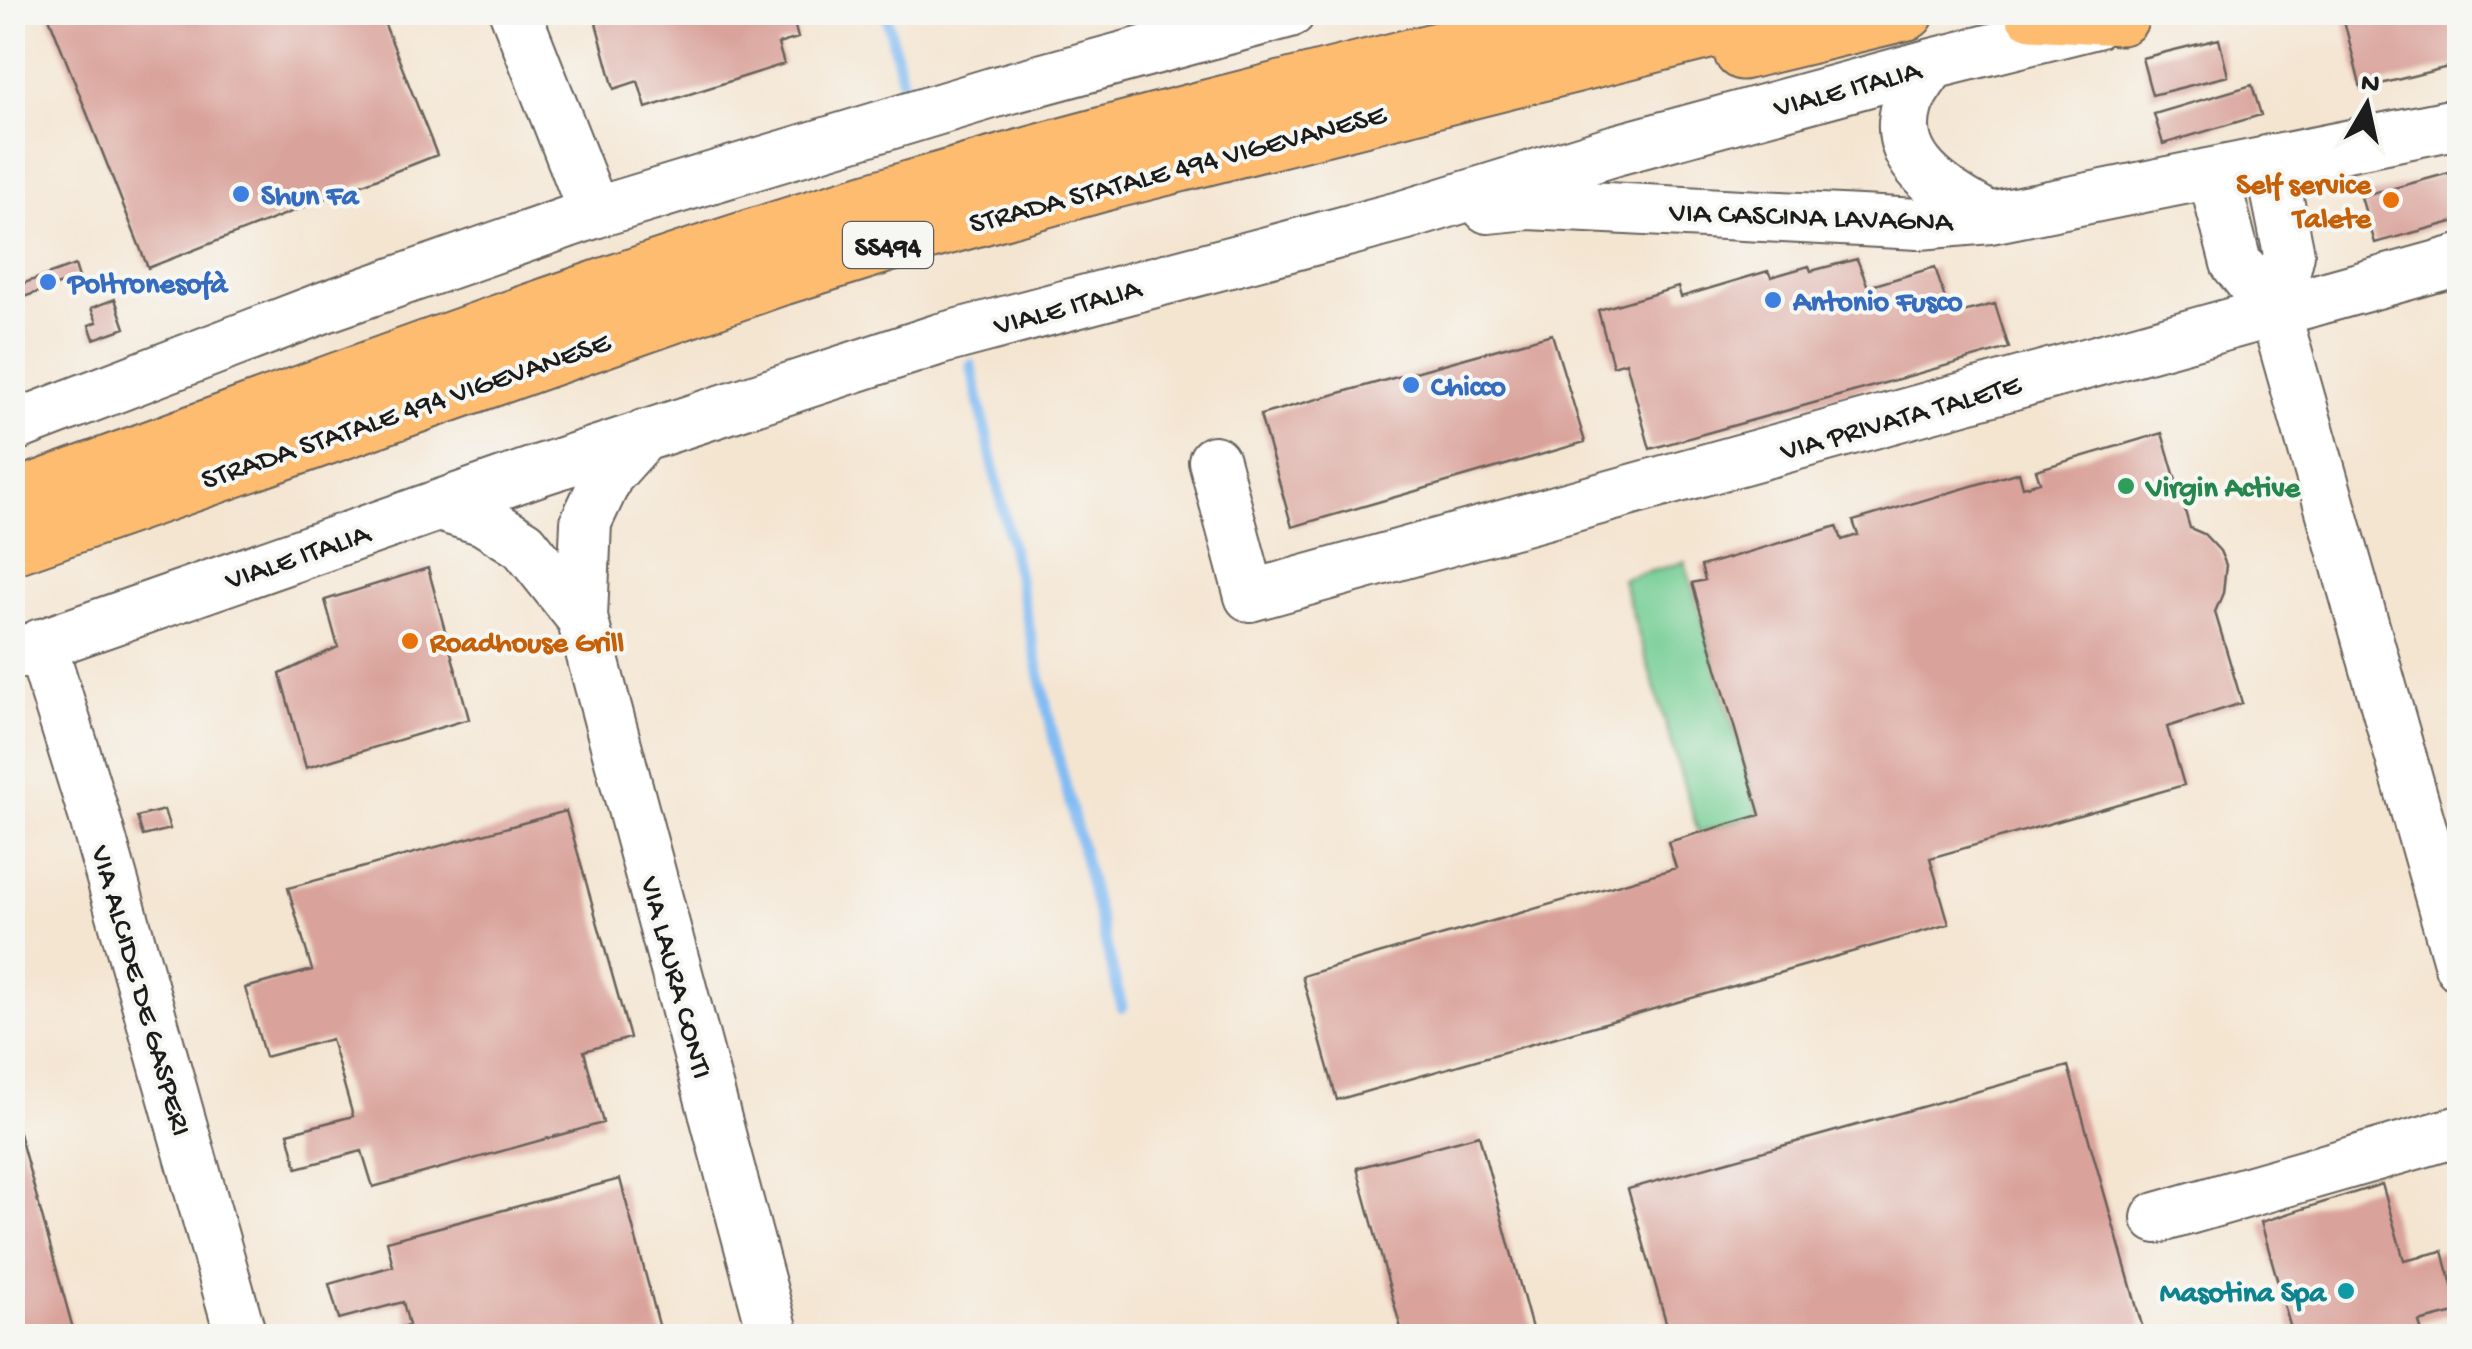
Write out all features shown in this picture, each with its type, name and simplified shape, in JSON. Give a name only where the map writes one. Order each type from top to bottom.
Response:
[{"type":"main road","name":"STRADA STATALE 494 VIGEVANESE","points":[[28,491],[515,318],[915,187],[1256,94],[1592,12]]},
{"type":"main road","name":"STRADA STATALE 494 VIGEVANESE","points":[[12,547],[776,279],[924,233],[1784,12]]},
{"type":"main road","points":[[1478,89],[1620,82],[1908,12]]},
{"type":"main road","points":[[2052,34],[2130,15]]},
{"type":"street","points":[[515,12],[594,213]]},
{"type":"street","points":[[12,427],[322,308],[594,213],[975,98],[1290,12]]},
{"type":"street","name":"VIALE ITALIA","points":[[27,649],[644,435],[940,339],[1403,216],[1616,150],[2052,34]]},
{"type":"street","points":[[1932,64],[1908,105],[1905,139],[1918,168],[1942,191],[1990,218]]},
{"type":"street","name":"VIA CASCINA LAVAGNA","points":[[1403,216],[1529,204],[1919,224],[1990,218],[2460,123]]},
{"type":"street","name":"VIA CASCINA LAVAGNA","points":[[1616,150],[1607,171],[1612,193],[1632,209]]},
{"type":"street","points":[[2270,160],[2289,254],[2275,312]]},
{"type":"street","points":[[2213,174],[2236,264],[2275,312],[2460,966]]},
{"type":"street","name":"VIA PRIVATA TALETE","points":[[1214,461],[1250,596],[2460,260]]},
{"type":"street","name":"VIA LAURA CONTI","points":[[644,435],[608,475],[586,522],[582,618],[774,1336]]},
{"type":"street","name":"VIA LAURA CONTI","points":[[439,506],[484,520],[524,546],[582,618]]},
{"type":"street","name":"VIA ALCIDE DE GASPERI","points":[[27,649],[94,815],[241,1336]]},
{"type":"street","points":[[2158,1218],[2460,1131]]},
{"type":"green space","points":[[1685,562],[1759,815],[1698,832],[1622,579]]},
{"type":"building","points":[[47,12],[380,12],[437,155],[148,268]]},
{"type":"building","points":[[631,12],[791,12],[798,38],[778,44],[784,64],[646,108],[638,81],[614,89],[596,23]]},
{"type":"building","points":[[2342,12],[2460,12],[2460,64],[2361,89]]},
{"type":"building","points":[[2219,39],[2228,76],[2152,95],[2142,58]]},
{"type":"building","points":[[2252,85],[2261,115],[2163,144],[2154,114]]},
{"type":"building","points":[[2460,170],[2460,220],[2375,243],[2361,197]]},
{"type":"building","points":[[1857,259],[1868,287],[1935,267],[1950,315],[1995,304],[2009,348],[1650,449],[1626,362],[1613,366],[1598,310],[1678,287],[1681,297],[1768,271],[1771,277]]},
{"type":"building","name":"Poltronesofà","points":[[75,265],[79,278],[12,301],[12,276],[16,286]]},
{"type":"building","points":[[115,299],[125,328],[94,339],[89,325],[97,322],[91,308]]},
{"type":"building","points":[[1552,334],[1585,442],[1292,527],[1260,415]]},
{"type":"building","points":[[2162,433],[2190,528],[2204,534],[2220,551],[2226,565],[2223,593],[2215,612],[2242,703],[2167,727],[2184,785],[1930,858],[1949,924],[1337,1100],[1302,976],[1676,868],[1668,842],[1760,815],[1692,583],[1705,580],[1701,566],[1837,526],[1842,540],[1858,535],[1853,521],[2019,472],[2023,487],[2040,482],[2036,470]]},
{"type":"building","points":[[428,568],[469,719],[306,768],[280,674],[338,647],[325,600]]},
{"type":"building","points":[[164,810],[170,829],[143,836],[137,817]]},
{"type":"building","points":[[566,811],[630,1038],[584,1051],[603,1123],[373,1187],[362,1151],[297,1168],[288,1133],[353,1116],[331,1039],[265,1057],[245,988],[312,970],[288,888]]},
{"type":"building","points":[[2068,1066],[2145,1336],[1670,1336],[1628,1189]]},
{"type":"building","points":[[14,1115],[75,1336],[12,1336]]},
{"type":"building","points":[[1479,1135],[1534,1336],[1403,1336],[1357,1168]]},
{"type":"building","points":[[620,1179],[662,1336],[391,1336],[389,1330],[409,1325],[403,1302],[339,1319],[329,1284],[393,1266],[387,1241]]},
{"type":"building","name":"Masotina Spa","points":[[2382,1184],[2404,1260],[2443,1251],[2459,1312],[2419,1322],[2423,1336],[2293,1336],[2261,1222]]},
{"type":"waterway","points":[[886,12],[902,81]]},
{"type":"waterway","points":[[971,365],[1055,744],[1122,1007]]},
{"type":"place","name":"Shun Fa","points":[[241,194]]},
{"type":"place","name":"Self service Talete","points":[[2391,200]]},
{"type":"place","name":"Poltronesofà","points":[[48,282]]},
{"type":"place","name":"Antonio Fusco","points":[[1773,300]]},
{"type":"place","name":"Chicco","points":[[1411,385]]},
{"type":"place","name":"Virgin Active","points":[[2126,486]]},
{"type":"place","name":"Roadhouse Grill","points":[[410,641]]},
{"type":"place","name":"Masotina Spa","points":[[2346,1291]]}]
